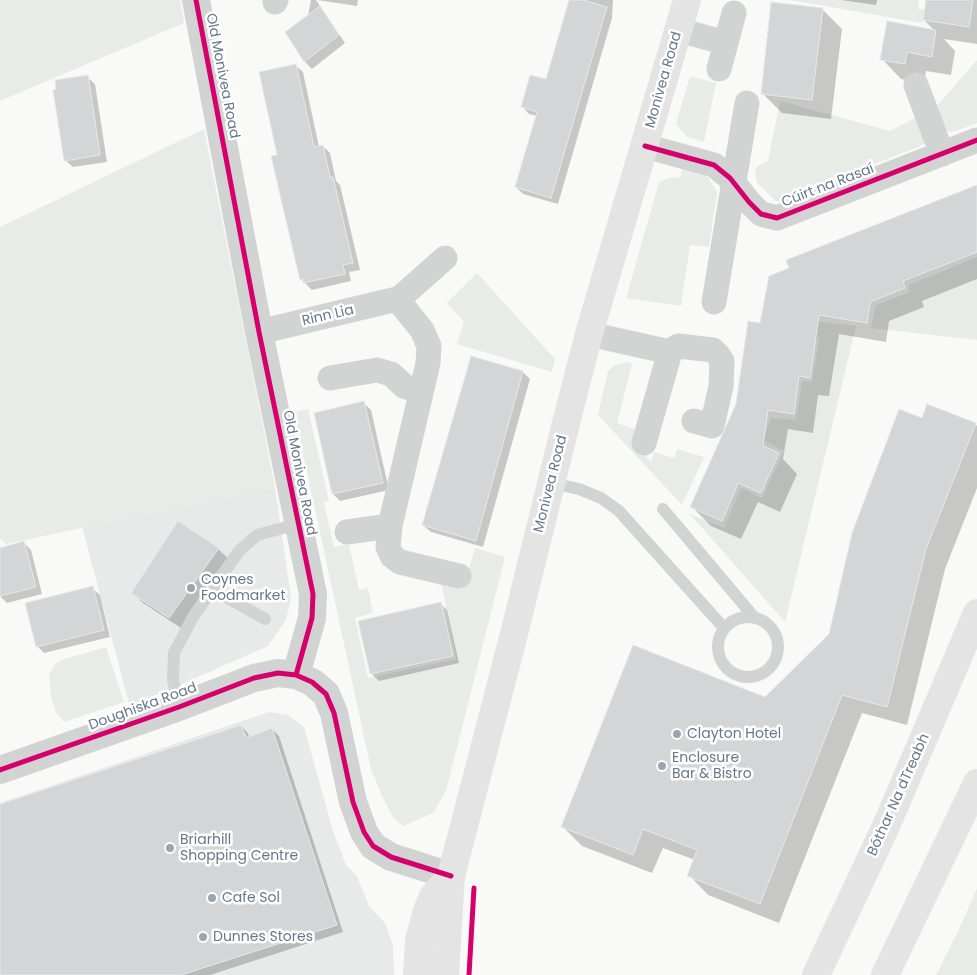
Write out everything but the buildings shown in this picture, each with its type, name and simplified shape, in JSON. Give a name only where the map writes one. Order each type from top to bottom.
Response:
[{"type":"main road","name":"Monivea Road","points":[[445,975],[450,876],[590,334],[687,0]]},
{"type":"main road","name":"Bóthar Na dTreabh","points":[[816,975],[887,824],[977,613]]},
{"type":"main road","points":[[885,975],[977,783]]},
{"type":"main road","points":[[417,975],[419,940],[427,911],[433,896],[450,876]]},
{"type":"street","name":"Old Monivea Road","points":[[196,0],[259,332],[312,594],[312,618],[296,675]]},
{"type":"street","points":[[718,69],[734,13]]},
{"type":"street","points":[[678,30],[726,43]]},
{"type":"street","points":[[916,85],[942,154]]},
{"type":"street","points":[[714,302],[747,103]]},
{"type":"street","name":"Cúirt na Rasaí","points":[[645,146],[714,165],[734,182],[761,214],[777,218],[977,140]]},
{"type":"street","name":"Rinn Lia","points":[[259,332],[397,299],[445,258]]},
{"type":"street","points":[[397,299],[422,330],[429,346],[428,363],[390,526],[389,552],[400,562],[459,576]]},
{"type":"street","points":[[590,334],[670,352]]},
{"type":"street","points":[[644,443],[670,352],[678,346],[713,350],[722,361],[721,386],[712,426],[694,421]]},
{"type":"street","points":[[330,378],[377,370],[391,374],[404,386],[420,392]]},
{"type":"street","points":[[347,532],[390,526]]},
{"type":"street","name":"Doughiska Road","points":[[0,770],[179,707],[254,678],[278,673],[296,675]]},
{"type":"street","points":[[296,675],[312,682],[326,694],[334,713],[353,802],[364,832],[373,846],[391,857],[450,876]]},
{"type":"lane","points":[[551,483],[579,489],[601,498],[619,511],[724,628]]},
{"type":"lane","points":[[663,509],[754,617]]},
{"type":"lane","points":[[179,707],[173,680],[174,653],[193,617],[239,551],[257,535],[298,524]]},
{"type":"lane","points":[[212,588],[265,619]]},
{"type":"lane","points":[[754,617],[764,620],[771,627],[779,645],[774,664],[767,671],[749,678],[730,672],[723,665],[717,646],[719,636],[724,628],[737,618],[754,617]]},
{"type":"shaded area","points":[[0,0],[180,0],[184,23],[0,101]]},
{"type":"shaded area","points":[[790,0],[919,0],[918,9],[924,9],[922,23]]},
{"type":"shaded area","points":[[977,60],[977,123],[949,132],[945,130],[937,106]]},
{"type":"shaded area","points":[[690,76],[716,83],[704,142],[686,136],[676,124]]},
{"type":"shaded area","points":[[780,101],[890,131],[917,117],[925,139],[924,144],[791,199],[782,202],[776,201],[757,183],[755,171],[758,166],[768,161]]},
{"type":"shaded area","points":[[204,129],[275,487],[6,544],[0,538],[0,227]]},
{"type":"shaded area","points":[[682,169],[707,176],[717,192],[709,247],[690,245],[681,306],[626,298],[659,182],[669,178],[681,177]]},
{"type":"shaded area","points":[[977,257],[977,340],[871,328],[876,305],[910,292],[909,285]]},
{"type":"shaded area","points":[[477,273],[555,359],[552,372],[457,344],[464,322],[447,303]]},
{"type":"shaded area","points":[[797,319],[856,326],[785,622],[690,514],[724,528],[741,488],[762,498],[784,451],[763,440],[771,418],[796,420],[802,381],[812,382],[819,339],[796,334]]},
{"type":"shaded area","points":[[627,362],[632,364],[617,423],[637,430],[634,442],[651,462],[654,452],[674,458],[677,449],[704,457],[682,505],[598,415],[608,371],[615,365]]},
{"type":"shaded area","points":[[308,409],[329,501],[324,502],[334,547],[349,544],[359,590],[368,588],[373,613],[355,618],[368,678],[456,659],[441,582],[463,589],[475,548],[505,557],[446,791],[433,813],[403,826],[393,817],[371,769],[294,412]]},
{"type":"shaded area","points":[[275,487],[291,598],[286,620],[268,646],[130,707],[82,527]]},
{"type":"shaded area","points":[[106,647],[124,702],[64,722],[56,712],[51,698],[49,675],[55,664],[64,659]]},
{"type":"shaded area","name":"Briarhill Shopping Centre","points":[[269,712],[288,715],[304,727],[333,831],[346,865],[357,876],[369,906],[385,923],[393,945],[394,975],[0,975],[0,803]]},
{"type":"shaded area","points":[[977,888],[977,975],[936,975],[961,925]]},
{"type":"cycle path","points":[[196,0],[259,332],[313,594],[312,618],[296,675]]},
{"type":"cycle path","points":[[645,146],[714,165],[730,178],[761,214],[777,218],[977,140]]},
{"type":"cycle path","points":[[0,770],[179,707],[254,678],[278,673],[296,675],[312,682],[326,694],[334,713],[353,802],[364,832],[373,846],[391,857],[451,876]]},
{"type":"cycle path","points":[[469,975],[474,888]]},
{"type":"place","name":"Coynes Foodmarket","points":[[191,588]]},
{"type":"place","name":"Clayton Hotel","points":[[677,734]]},
{"type":"place","name":"Enclosure Bar & Bistro","points":[[662,766]]},
{"type":"place","name":"Briarhill Shopping Centre","points":[[170,848]]},
{"type":"place","name":"Cafe Sol","points":[[212,898]]},
{"type":"place","name":"Dunnes Stores","points":[[203,937]]}]
